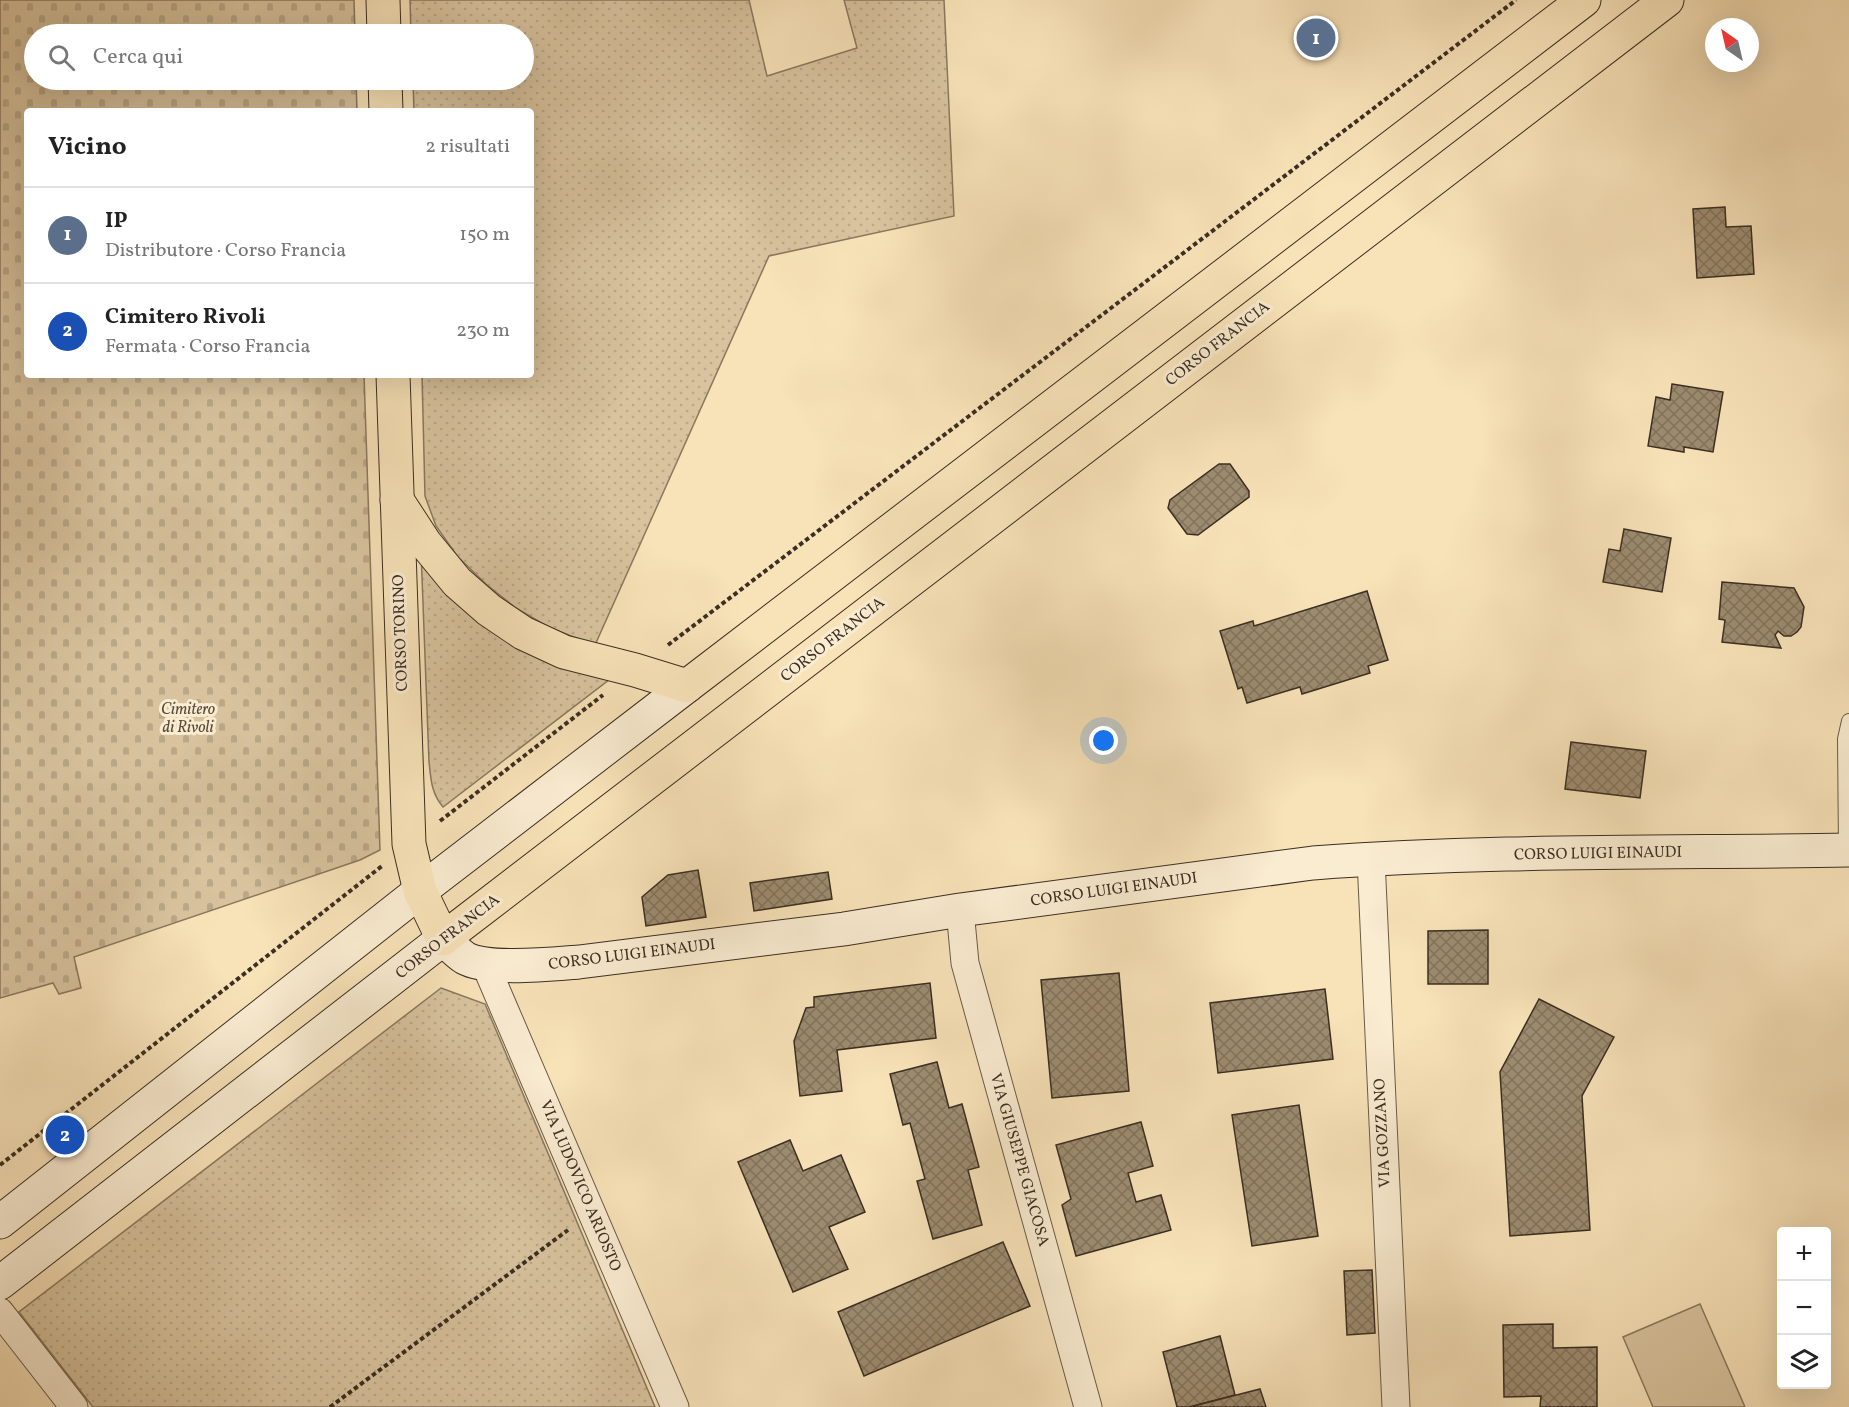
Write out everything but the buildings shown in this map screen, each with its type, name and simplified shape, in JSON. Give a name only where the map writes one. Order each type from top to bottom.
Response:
[{"type":"main road","points":[[383,0],[384,24]]},
{"type":"main road","points":[[0,1222],[420,891],[1584,0]]},
{"type":"main road","name":"CORSO FRANCIA","points":[[0,1283],[443,939],[1667,0]]},
{"type":"main road","points":[[385,90],[386,108]]},
{"type":"main road","name":"CORSO TORINO","points":[[393,378],[409,844],[420,891]]},
{"type":"main road","points":[[396,499],[431,551],[457,582],[489,610],[523,633],[564,652],[687,686]]},
{"type":"main road","name":"CORSO LUIGI EINAUDI","points":[[420,891],[443,939],[466,958],[485,964],[537,966],[844,929],[960,910],[1313,863],[1461,856],[1848,850]]},
{"type":"street","name":"VIA GOZZANO","points":[[1371,859],[1396,1407]]},
{"type":"street","name":"VIA GIUSEPPE GIACOSA","points":[[960,910],[965,963],[1088,1407]]},
{"type":"street","name":"VIA LUDOVICO ARIOSTO","points":[[485,964],[675,1407]]},
{"type":"street","points":[[0,1312],[74,1407]]},
{"type":"lane","points":[[1848,850],[1845,739],[1849,721]]},
{"type":"path","points":[[0,1165],[635,670],[1516,0]]},
{"type":"path","points":[[330,1407],[591,1213]]},
{"type":"green space","name":"Cimitero di Rivoli","points":[[0,0],[354,0],[355,24],[24,24],[24,90],[356,90],[357,108],[24,108],[24,378],[364,378],[380,850],[360,860],[74,957],[81,988],[59,994],[53,983],[0,998]]},
{"type":"green space","points":[[410,0],[749,0],[767,76],[857,48],[844,0],[944,0],[954,216],[769,256],[595,645],[550,628],[516,608],[487,585],[458,557],[436,526],[425,496],[422,378],[534,378],[534,108],[414,108],[413,90],[534,90],[534,24],[411,24]]},
{"type":"green space","points":[[421,551],[614,676],[443,807],[434,791],[429,762]]},
{"type":"green space","points":[[441,988],[485,1004],[655,1407],[93,1407],[19,1312]]},
{"type":"green space","points":[[1700,1304],[1745,1407],[1653,1407],[1623,1337]]},
{"type":"place","name":"IP","points":[[1316,38]]},
{"type":"place","name":"Cimitero Rivoli","points":[[65,1135]]}]
